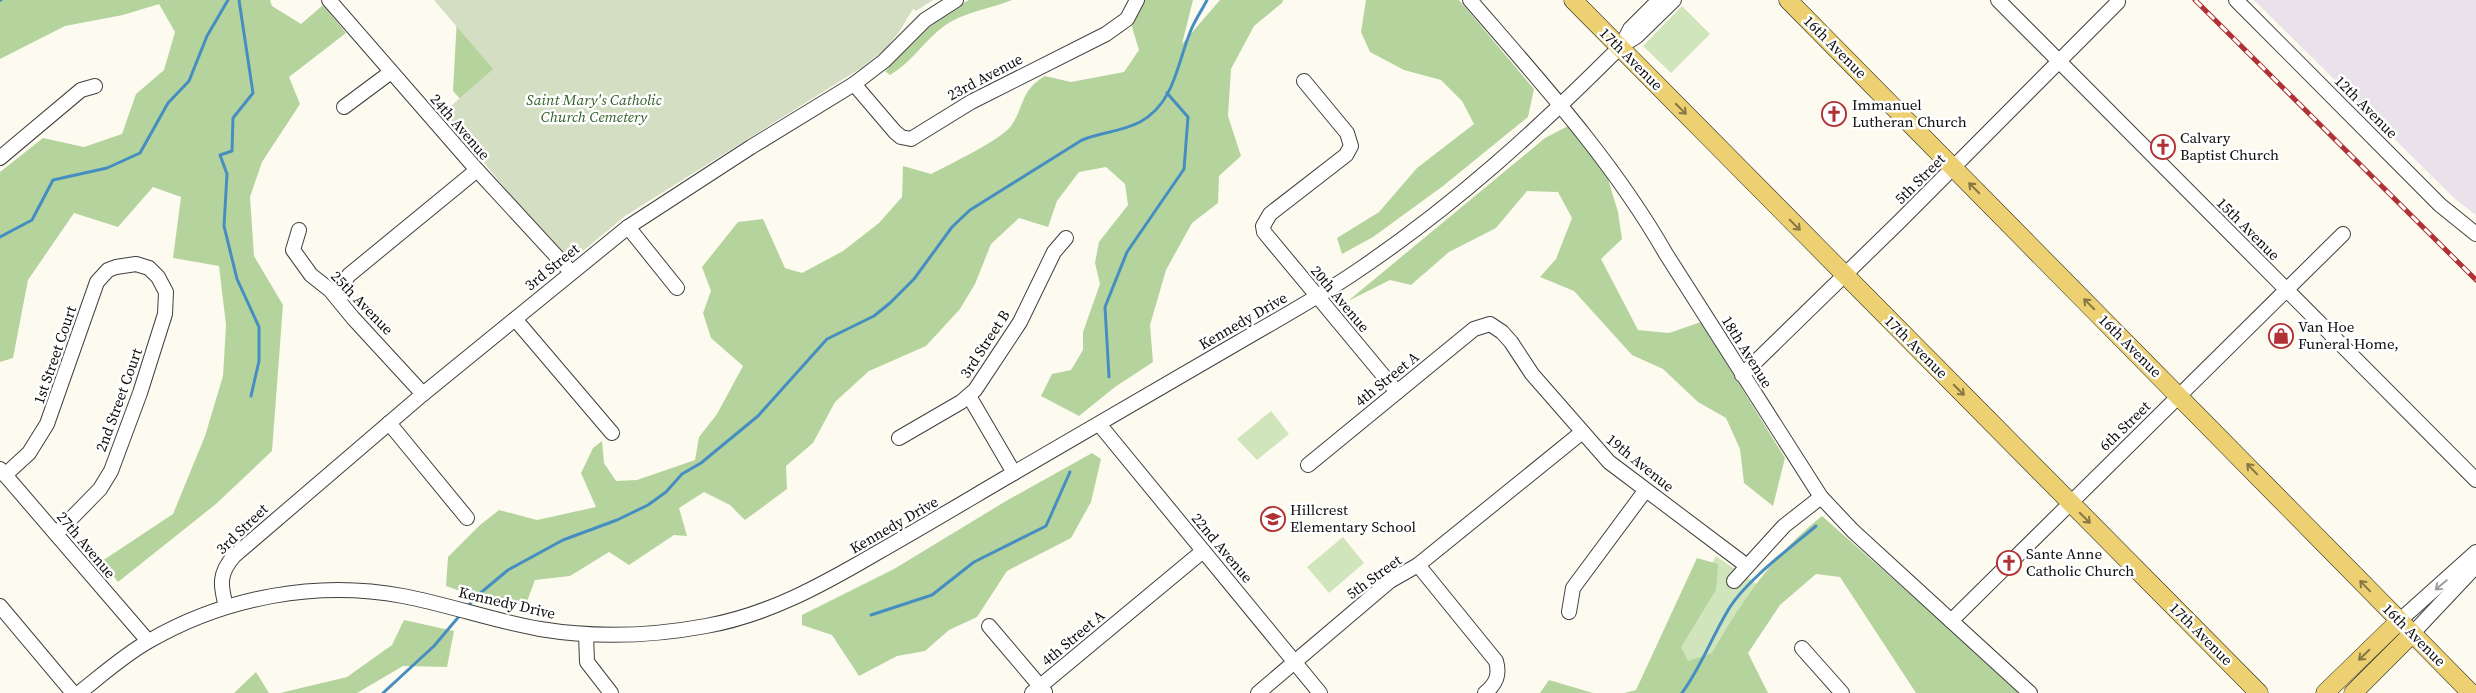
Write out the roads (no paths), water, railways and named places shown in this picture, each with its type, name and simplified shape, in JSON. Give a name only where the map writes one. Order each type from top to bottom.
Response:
[{"type":"main road","name":"17th Avenue","points":[[1573,0],[1844,276],[2259,693]]},
{"type":"main road","name":"16th Avenue","points":[[1788,0],[2471,693]]},
{"type":"main road","points":[[2325,693],[2399,621]]},
{"type":"main road","points":[[2353,693],[2412,634]]},
{"type":"street","name":"24th Avenue","points":[[329,0],[477,170],[571,272]]},
{"type":"street","name":"3rd Street","points":[[226,606],[221,582],[227,564],[306,493],[515,318],[628,228],[751,147],[854,84],[884,61],[925,20],[956,0]]},
{"type":"street","name":"23rd Avenue","points":[[854,84],[895,132],[901,137],[911,139],[971,102],[1106,34],[1127,18],[1137,0]]},
{"type":"street","name":"18th Avenue","points":[[1470,0],[1608,163],[1644,215],[1742,375],[1821,497],[1854,531],[2030,693]]},
{"type":"street","name":"Kennedy Drive","points":[[1620,47],[1630,29],[1659,0]]},
{"type":"street","name":"Kennedy Drive","points":[[79,693],[148,641],[173,628],[226,606],[267,596],[303,592],[373,592],[402,596],[536,628],[586,634],[648,634],[708,626],[777,605],[837,576],[1359,270],[1434,216],[1513,151],[1620,47],[1637,36],[1674,0]]},
{"type":"street","name":"15th Avenue","points":[[1998,0],[2476,480]]},
{"type":"street","name":"12th Avenue","points":[[2236,0],[2440,205],[2476,234]]},
{"type":"street","name":"5th Street","points":[[1742,375],[1954,168],[2118,2]]},
{"type":"street","points":[[344,106],[390,72]]},
{"type":"street","name":"20th Avenue","points":[[1304,81],[1347,134],[1351,146],[1346,155],[1270,214],[1263,226],[1267,237],[1397,392]]},
{"type":"street","points":[[0,158],[81,90],[95,86]]},
{"type":"street","points":[[340,300],[344,282],[349,275],[477,170]]},
{"type":"street","points":[[628,228],[676,288]]},
{"type":"street","name":"25th Avenue","points":[[299,230],[294,242],[294,254],[311,275],[340,300],[352,318],[424,394]]},
{"type":"street","name":"6th Street","points":[[1950,621],[2342,234]]},
{"type":"street","name":"3rd Street B","points":[[900,438],[969,396],[1020,322],[1054,252],[1066,238]]},
{"type":"street","name":"1st Street Court","points":[[3,472],[30,453],[48,424],[98,282],[108,270],[126,264],[143,265]]},
{"type":"street","name":"2nd Street Court","points":[[56,534],[106,480],[156,344],[165,314],[166,292],[158,277],[143,265]]},
{"type":"street","points":[[515,318],[612,433]]},
{"type":"street","name":"4th Street A","points":[[1308,465],[1474,329],[1490,324]]},
{"type":"street","name":"19th Avenue","points":[[1490,324],[1495,326],[1511,342],[1532,374],[1581,433],[1609,462],[1748,566]]},
{"type":"street","points":[[969,396],[1014,473]]},
{"type":"street","points":[[389,423],[466,518]]},
{"type":"street","name":"22nd Avenue","points":[[1099,424],[1320,693]]},
{"type":"street","name":"5th Street","points":[[1258,693],[1390,581],[1418,565],[1581,433]]},
{"type":"street","name":"27th Avenue","points":[[3,472],[148,641]]},
{"type":"street","points":[[1569,612],[1572,588],[1645,490]]},
{"type":"street","points":[[1734,582],[1784,526],[1821,497]]},
{"type":"street","name":"4th Street A","points":[[1039,691],[1203,552]]},
{"type":"street","points":[[2399,621],[2476,552]]},
{"type":"street","points":[[1418,565],[1491,654],[1498,670],[1496,682],[1485,693]]},
{"type":"street","points":[[2412,634],[2476,566]]},
{"type":"street","points":[[0,606],[72,693]]},
{"type":"street","points":[[989,626],[1039,691]]},
{"type":"street","points":[[586,634],[587,662],[611,693]]},
{"type":"street","points":[[1802,648],[1842,693]]},
{"type":"waterway","points":[[0,237],[32,220],[53,180],[107,168],[140,153],[168,103],[189,81],[207,36],[228,0]]},
{"type":"waterway","points":[[239,0],[253,93],[233,118],[232,151],[220,155],[227,174],[224,226],[237,279],[259,327],[259,361],[251,396]]},
{"type":"waterway","points":[[467,607],[478,595],[508,570],[563,540],[617,520],[648,505],[666,492],[682,474],[701,463],[758,416],[827,339],[874,316],[890,303],[914,279],[952,227],[970,210],[1082,140],[1133,125],[1152,114],[1168,93],[1194,22],[1207,0]]},
{"type":"waterway","points":[[1109,377],[1105,307],[1127,252],[1184,169],[1188,117],[1167,93]]},
{"type":"waterway","points":[[871,615],[932,595],[974,562],[1046,526],[1070,472]]},
{"type":"waterway","points":[[1682,693],[1734,601],[1768,566],[1816,526]]},
{"type":"waterway","points":[[383,693],[434,646],[461,614]]},
{"type":"railway","points":[[2195,0],[2476,280]]},
{"type":"place","name":"Immanuel Lutheran Church","points":[[1834,114]]},
{"type":"place","name":"Calvary Baptist Church","points":[[2163,147]]},
{"type":"place","name":"Van Hoe Funeral Home,","points":[[2281,336]]},
{"type":"place","name":"Hillcrest Elementary School","points":[[1273,519]]},
{"type":"place","name":"Sante Anne Catholic Church","points":[[2009,563]]},
{"type":"park label","name":"Saint Mary's Catholic Church Cemetery","points":[[594,108]]}]
